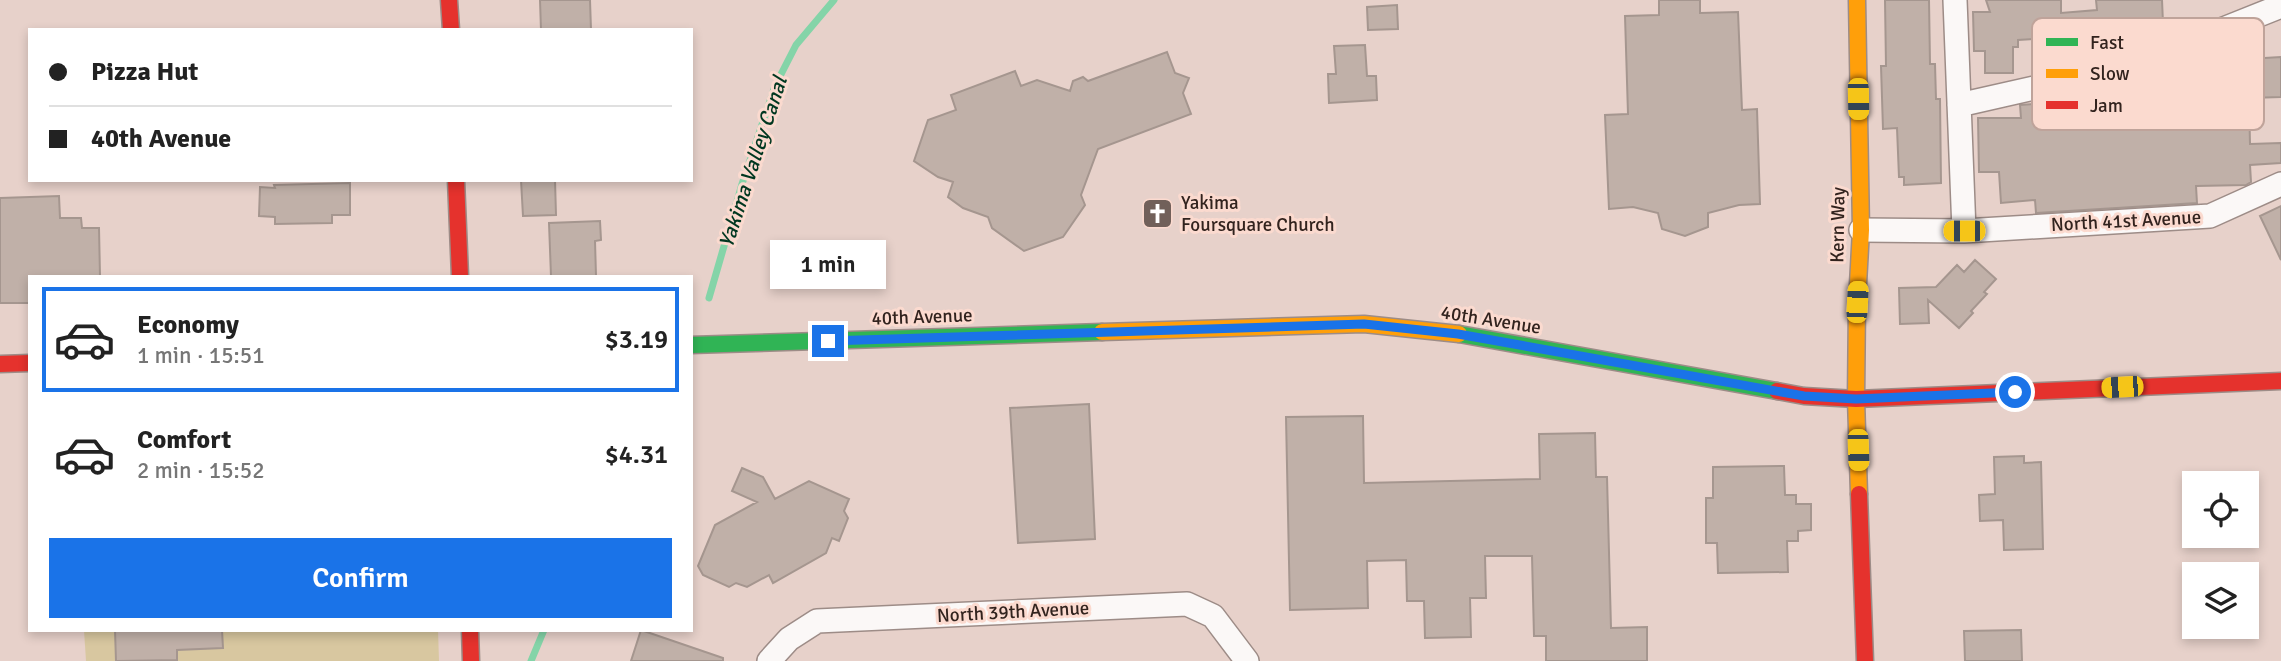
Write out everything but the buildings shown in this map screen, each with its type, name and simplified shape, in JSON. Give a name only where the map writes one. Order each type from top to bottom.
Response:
[{"type":"main road","points":[[449,0],[450,28]]},
{"type":"main road","name":"Kern Way","points":[[1857,0],[1861,230],[1856,399],[1866,661]]},
{"type":"main road","points":[[456,182],[460,275]]},
{"type":"main road","name":"40th Avenue","points":[[693,345],[1364,324],[1458,334],[1804,396],[1856,399],[2281,381]]},
{"type":"main road","points":[[0,364],[28,363]]},
{"type":"main road","points":[[470,632],[471,661]]},
{"type":"street","points":[[1955,0],[1964,231]]},
{"type":"street","points":[[2251,18],[2281,6]]},
{"type":"street","points":[[1959,105],[2032,88]]},
{"type":"street","name":"North 41st Avenue","points":[[1861,230],[1964,231],[2210,216],[2281,184]]},
{"type":"street","name":"North 39th Avenue","points":[[769,661],[789,639],[817,621],[1187,604],[1213,616],[1247,661]]},
{"type":"shaded area","points":[[84,632],[438,632],[439,661],[86,661]]},
{"type":"waterway","name":"Yakima Valley Canal","points":[[709,298],[742,184],[775,86],[796,45],[834,0]]},
{"type":"waterway","name":"Yakima Valley Canal","points":[[531,661],[543,632]]},
{"type":"traffic: fast","points":[[693,345],[1102,332]]},
{"type":"traffic: fast","points":[[1459,334],[1777,391]]},
{"type":"traffic: slow","points":[[1857,0],[1861,230],[1856,399],[1859,494]]},
{"type":"traffic: slow","points":[[1102,332],[1364,324],[1459,334]]},
{"type":"traffic: jam","points":[[449,0],[451,28]]},
{"type":"traffic: jam","points":[[456,182],[460,275]]},
{"type":"traffic: jam","points":[[0,364],[28,363]]},
{"type":"traffic: jam","points":[[1777,391],[1804,396],[1856,399],[2281,381]]},
{"type":"traffic: jam","points":[[1859,494],[1865,661]]},
{"type":"traffic: jam","points":[[470,632],[471,661]]},
{"type":"place","name":"Yakima Foursquare Church","points":[[1158,214]]},
{"type":"route","points":[[828,341],[1364,324],[1458,334],[1804,396],[1856,399],[2015,392]]}]
